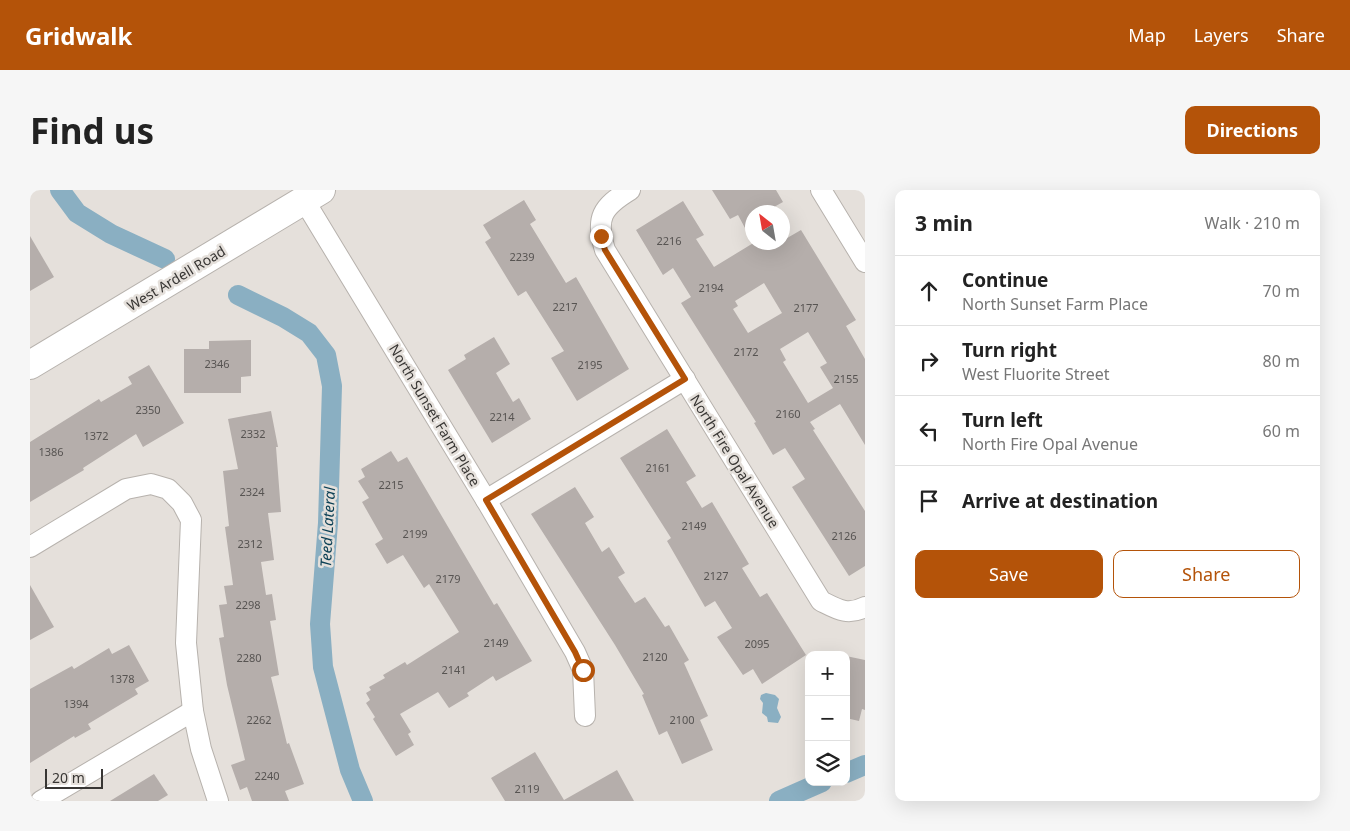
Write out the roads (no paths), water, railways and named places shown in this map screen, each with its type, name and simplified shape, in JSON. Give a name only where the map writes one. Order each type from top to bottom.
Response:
[{"type":"street","name":"North Fire Opal Avenue","points":[[630,190],[616,198],[600,222],[605,250],[821,601],[841,611],[856,611],[865,607]]},
{"type":"street","points":[[821,190],[865,262]]},
{"type":"street","name":"West Ardell Road","points":[[30,365],[313,195]]},
{"type":"street","name":"North Sunset Farm Place","points":[[313,195],[486,500],[575,652],[583,670],[585,716]]},
{"type":"street","points":[[486,500],[685,379]]},
{"type":"street","points":[[30,547],[126,489],[151,484],[168,489],[182,504],[191,520],[186,643],[193,711],[201,749],[218,801]]},
{"type":"street","points":[[41,801],[193,711]]},
{"type":"water","points":[[766,693],[775,695],[779,699],[777,708],[781,717],[778,723],[768,722],[767,717],[762,713],[763,703],[760,699],[761,695]]},
{"type":"waterway","name":"Teed Lateral","points":[[60,190],[77,213],[111,234],[165,259]]},
{"type":"waterway","name":"Teed Lateral","points":[[238,295],[283,317],[309,333],[326,355],[332,386],[328,523],[320,624],[323,667],[350,770],[363,801]]},
{"type":"waterway","name":"Teed Lateral","points":[[850,771],[865,765]]},
{"type":"waterway","name":"Teed Lateral","points":[[779,801],[813,786]]}]
